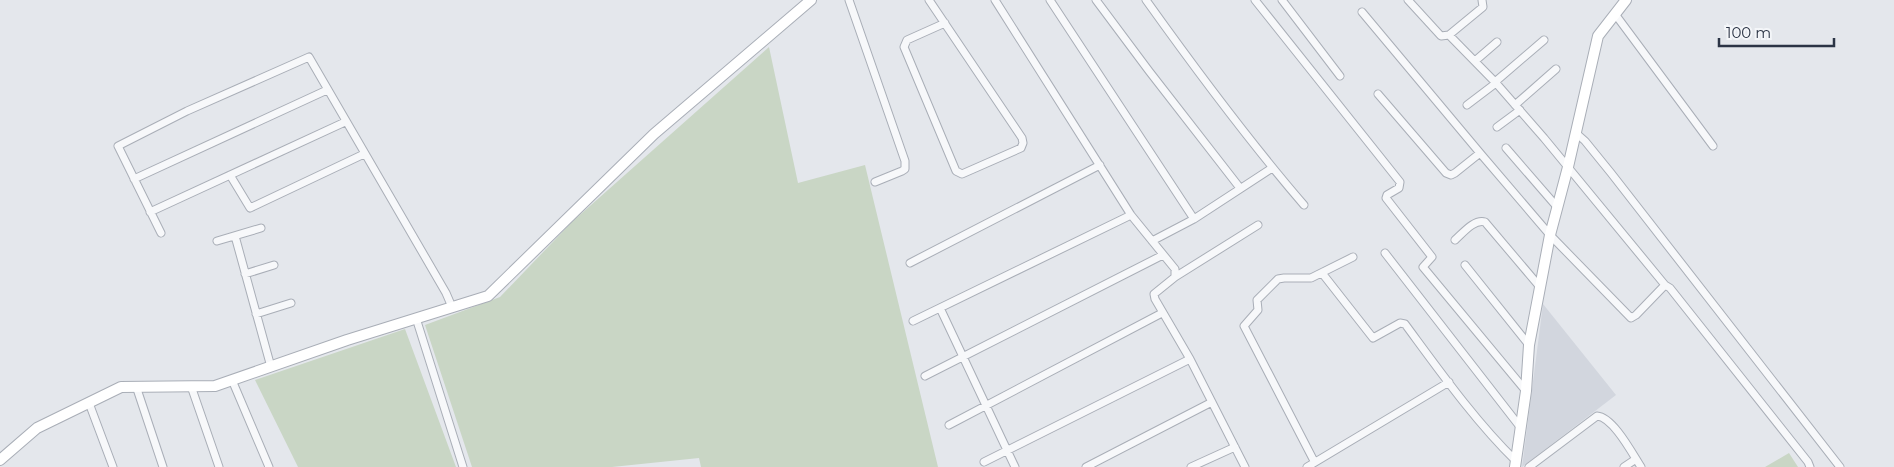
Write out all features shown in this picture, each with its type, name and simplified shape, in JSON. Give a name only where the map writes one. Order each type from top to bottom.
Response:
[{"type":"main road","points":[[0,460],[37,428],[121,387],[215,386],[346,340],[488,296],[654,134],[811,0]]},
{"type":"main road","points":[[1516,464],[1526,392],[1529,345],[1550,235],[1576,134],[1598,36],[1626,0]]},
{"type":"street","points":[[849,0],[904,161],[905,168],[902,171],[875,182]]},
{"type":"street","points":[[930,0],[1022,138],[1023,143],[1021,148],[962,174],[956,170],[904,47],[907,40],[945,23]]},
{"type":"street","points":[[995,0],[1131,214],[1175,269],[1175,278]]},
{"type":"street","points":[[1050,0],[1194,219]]},
{"type":"street","points":[[1096,0],[1148,71],[1240,188]]},
{"type":"street","points":[[1146,0],[1192,64],[1272,168],[1304,205]]},
{"type":"street","points":[[1255,0],[1400,182],[1399,188],[1386,198],[1432,257],[1424,267],[1526,392]]},
{"type":"street","points":[[1282,0],[1340,76]]},
{"type":"street","points":[[1408,0],[1441,36],[1449,35],[1483,7],[1482,0]]},
{"type":"street","points":[[1362,12],[1550,235],[1631,318],[1665,285]]},
{"type":"street","points":[[1615,14],[1713,146]]},
{"type":"street","points":[[1449,35],[1475,60],[1517,108],[1665,285],[1676,295],[1810,467]]},
{"type":"street","points":[[1467,105],[1544,40]]},
{"type":"street","points":[[1475,60],[1496,42]]},
{"type":"street","points":[[161,233],[118,146],[308,57],[446,293],[452,308]]},
{"type":"street","points":[[1497,127],[1556,69]]},
{"type":"street","points":[[134,179],[327,90]]},
{"type":"street","points":[[1378,94],[1446,173],[1450,175],[1455,173],[1480,153]]},
{"type":"street","points":[[150,212],[345,122]]},
{"type":"street","points":[[1576,134],[1585,141],[1611,172],[1840,467]]},
{"type":"street","points":[[1506,148],[1558,208]]},
{"type":"street","points":[[230,175],[250,208],[364,154]]},
{"type":"street","points":[[910,263],[1100,165]]},
{"type":"street","points":[[1152,241],[1194,219],[1272,168]]},
{"type":"street","points":[[913,321],[1131,214]]},
{"type":"street","points":[[1455,240],[1475,222],[1481,220],[1485,222],[1540,287]]},
{"type":"street","points":[[1245,467],[1190,359],[1162,313],[1154,294],[1175,278],[1258,225]]},
{"type":"street","points":[[217,241],[261,228]]},
{"type":"street","points":[[235,236],[271,367]]},
{"type":"street","points":[[1385,253],[1521,428]]},
{"type":"street","points":[[925,376],[1163,255]]},
{"type":"street","points":[[1314,462],[1244,326],[1258,310],[1257,300],[1278,279],[1308,279],[1353,257]]},
{"type":"street","points":[[245,274],[274,265]]},
{"type":"street","points":[[1465,265],[1529,345]]},
{"type":"street","points":[[1322,272],[1373,338],[1400,323],[1405,324],[1449,382],[1516,464]]},
{"type":"street","points":[[256,314],[291,304]]},
{"type":"street","points":[[940,308],[1015,467]]},
{"type":"street","points":[[949,425],[1162,313]]},
{"type":"street","points":[[416,318],[463,467]]},
{"type":"street","points":[[984,462],[1190,359]]},
{"type":"street","points":[[232,380],[269,467]]},
{"type":"street","points":[[1306,467],[1449,382]]},
{"type":"street","points":[[136,386],[163,467]]},
{"type":"street","points":[[192,386],[220,467]]},
{"type":"street","points":[[1086,467],[1212,402]]},
{"type":"street","points":[[89,403],[113,467]]},
{"type":"street","points":[[1529,467],[1597,416],[1610,422],[1641,467]]},
{"type":"street","points":[[1190,467],[1235,447]]},
{"type":"street","points":[[1624,467],[1636,459]]},
{"type":"shaded area","points":[[1543,304],[1616,395],[1522,467]]},
{"type":"green space","points":[[769,47],[798,183],[865,165],[938,467],[701,467],[699,458],[612,467],[472,467],[425,325],[500,297],[573,221]]},
{"type":"green space","points":[[405,329],[456,467],[298,467],[255,380]]},
{"type":"green space","points":[[1789,453],[1798,467],[1765,467]]}]
